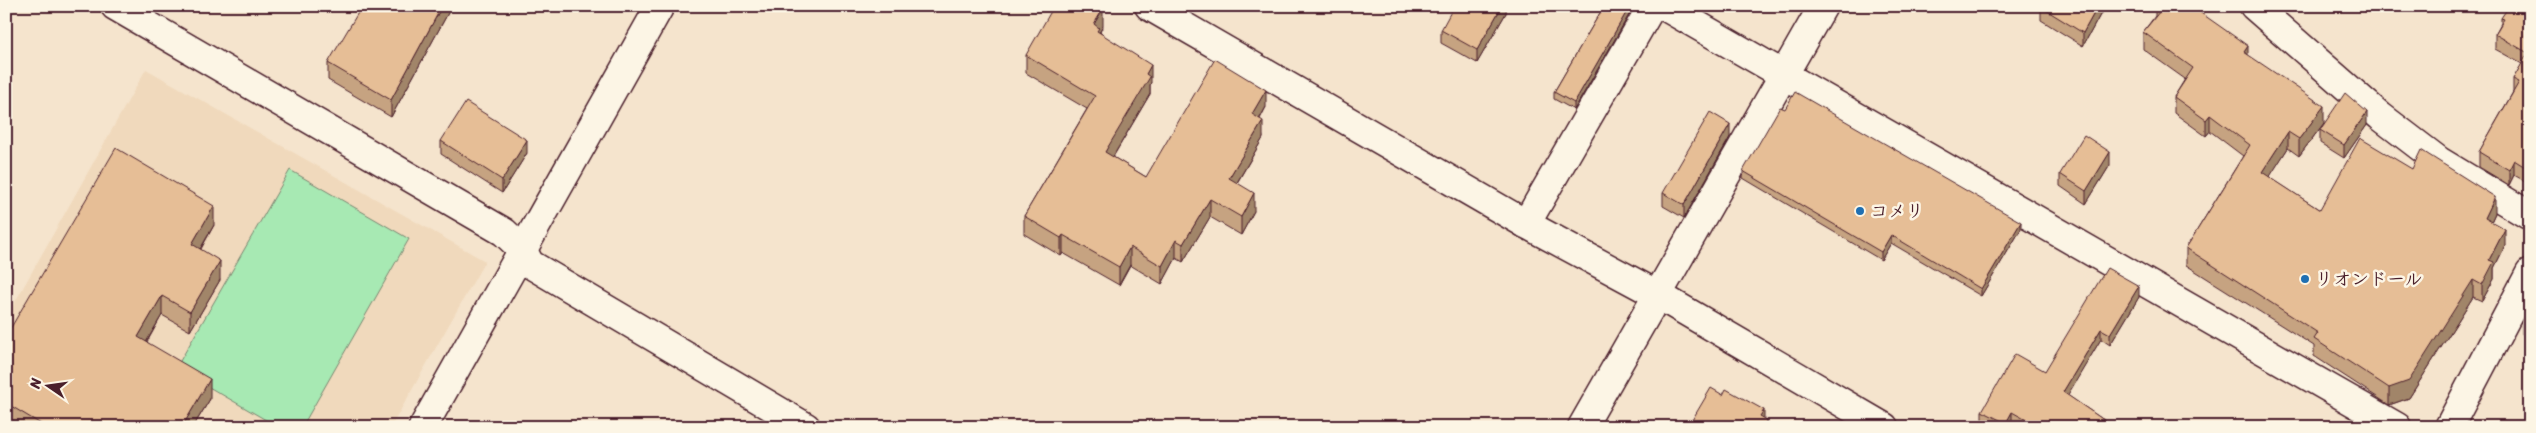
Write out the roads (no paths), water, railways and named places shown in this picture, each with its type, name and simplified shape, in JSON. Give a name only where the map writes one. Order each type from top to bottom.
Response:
[{"type":"street","points":[[115,6],[504,232],[522,249],[530,264],[806,427]]},
{"type":"street","points":[[424,427],[522,249],[660,6]]},
{"type":"street","points":[[1149,6],[1526,224],[1658,295],[1884,427]]},
{"type":"street","points":[[1526,224],[1652,6]]},
{"type":"street","points":[[1664,6],[1783,77],[2397,427]]},
{"type":"street","points":[[1582,427],[1823,6]]},
{"type":"street","points":[[2254,6],[2380,116],[2439,161],[2530,216]]},
{"type":"street","points":[[2449,427],[2530,273]]},
{"type":"place","name":"コメリ","points":[[1860,211]]},
{"type":"place","name":"リオンドール","points":[[2305,279]]}]
